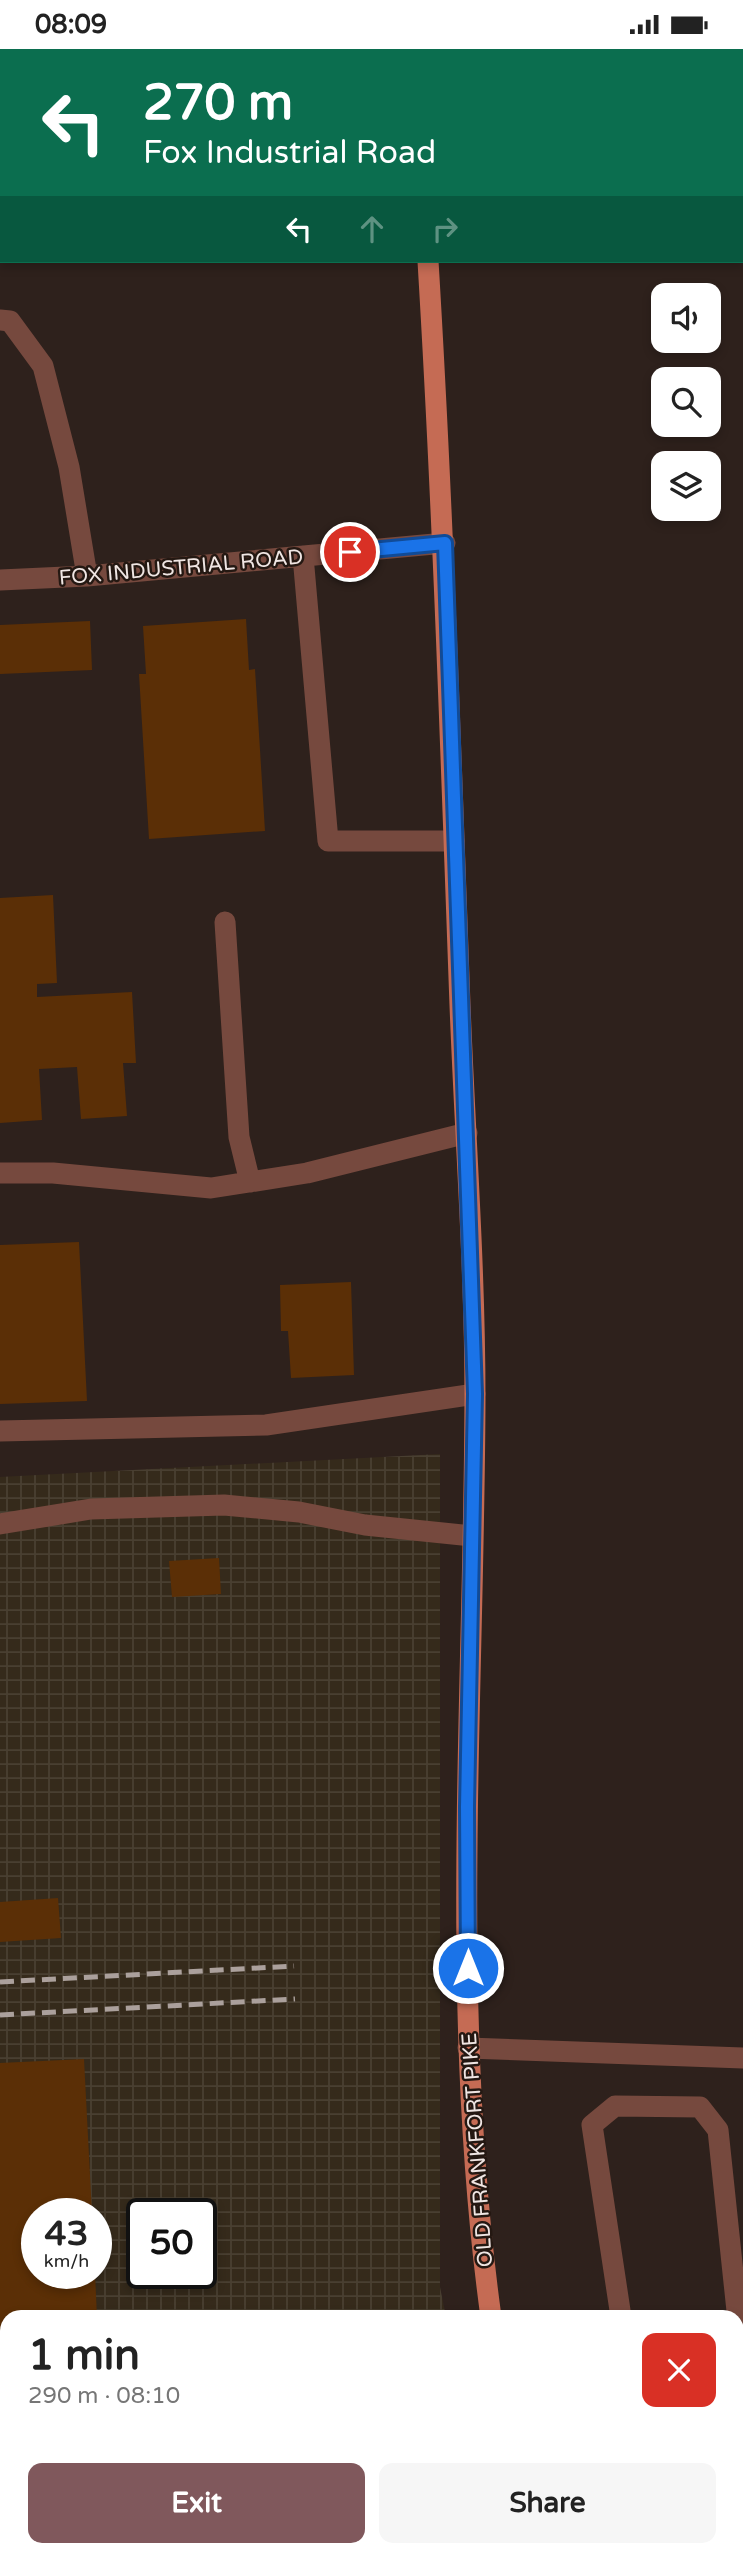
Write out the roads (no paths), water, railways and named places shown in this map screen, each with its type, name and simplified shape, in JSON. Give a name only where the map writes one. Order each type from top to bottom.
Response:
[{"type":"main road","name":"OLD FRANKFORT PIKE","points":[[428,263],[445,543],[475,1394],[467,1807],[468,2048],[473,2162],[490,2310]]},
{"type":"street","points":[[0,320],[10,321],[43,366],[69,467],[86,576]]},
{"type":"street","name":"FOX INDUSTRIAL ROAD","points":[[0,580],[86,576],[445,543]]},
{"type":"street","points":[[303,556],[328,841],[454,841]]},
{"type":"street","points":[[225,922],[239,1137],[250,1182]]},
{"type":"street","points":[[0,1174],[53,1173],[211,1188],[307,1173],[467,1133]]},
{"type":"street","points":[[0,1431],[266,1425],[475,1394]]},
{"type":"street","points":[[0,1524],[91,1509],[224,1505],[299,1512],[365,1525],[472,1536]]},
{"type":"street","points":[[468,2048],[743,2058]]},
{"type":"street","points":[[620,2310],[593,2125],[615,2106],[701,2107],[718,2130],[737,2310]]},
{"type":"railway","points":[[0,1982],[294,1966]]},
{"type":"railway","points":[[0,2015],[295,1999]]}]
